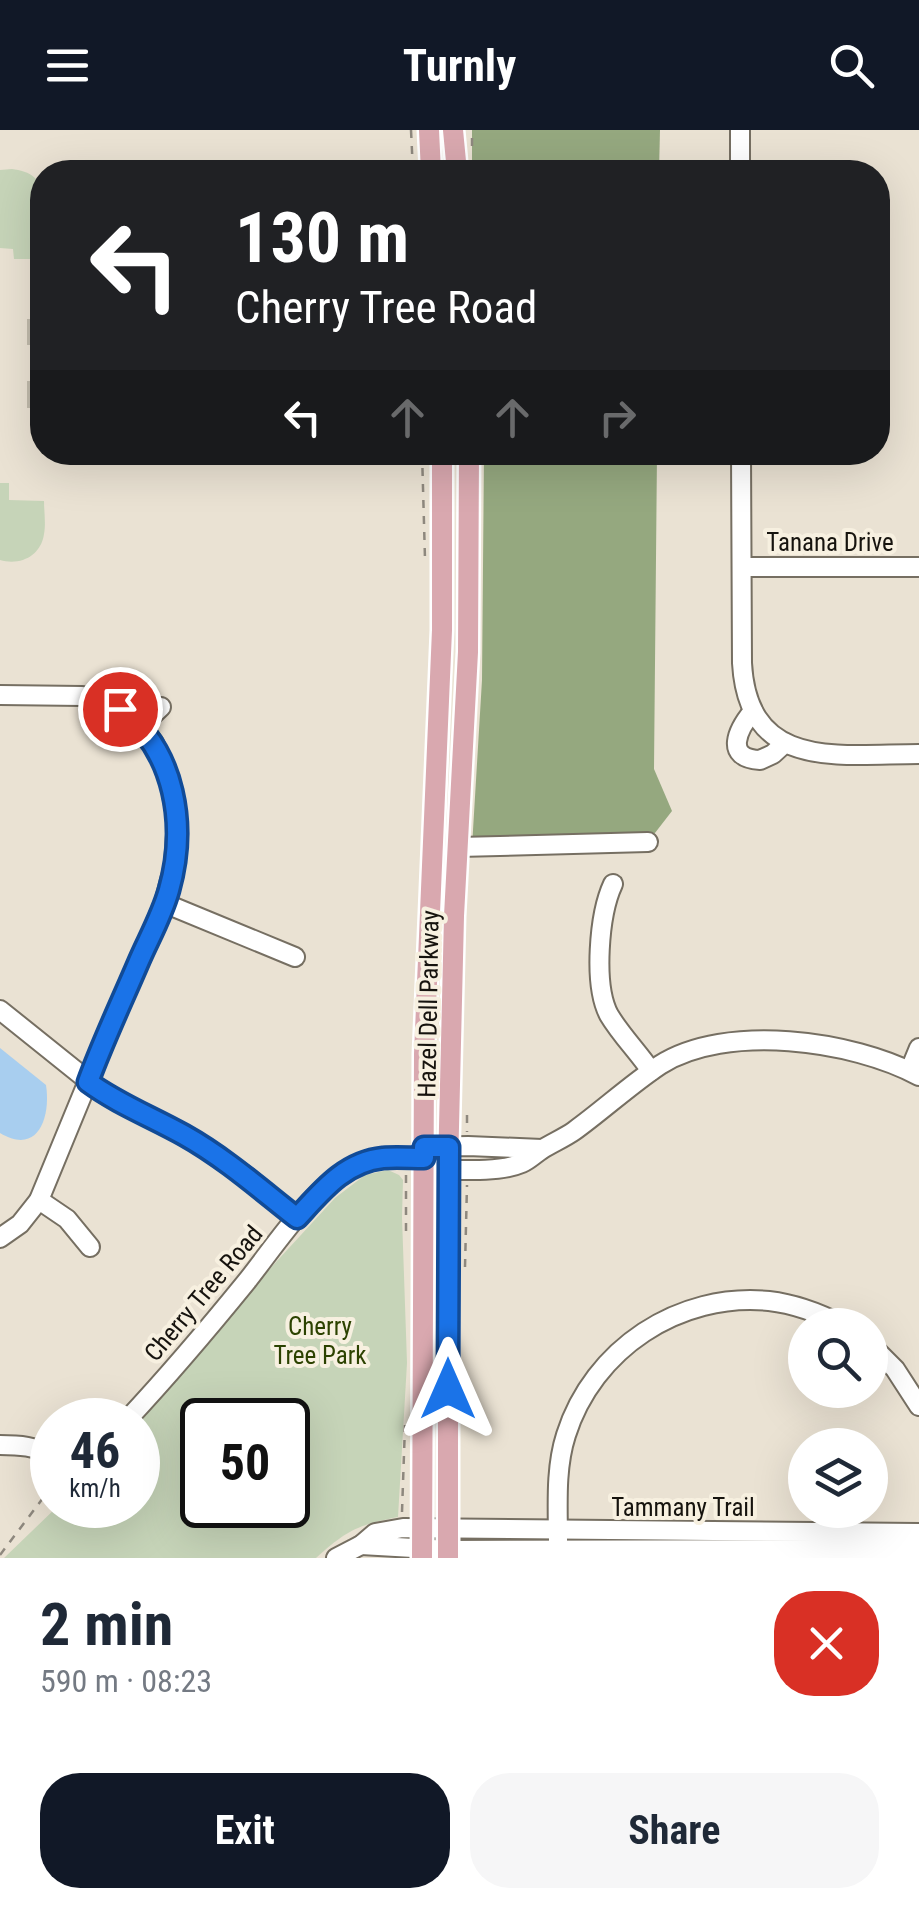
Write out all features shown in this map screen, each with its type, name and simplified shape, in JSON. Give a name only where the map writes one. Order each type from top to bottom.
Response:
[{"type":"main road","points":[[429,130],[430,160]]},
{"type":"main road","points":[[453,130],[456,160]]},
{"type":"main road","name":"Hazel Dell Parkway","points":[[422,1545],[427,944],[442,630],[442,465]]},
{"type":"main road","name":"Hazel Dell Parkway","points":[[448,1546],[448,1169],[468,652],[469,465]]},
{"type":"street","points":[[740,130],[740,160]]},
{"type":"street","points":[[741,465],[743,675],[753,711],[770,732],[814,753],[919,754]]},
{"type":"street","name":"Tanana Drive","points":[[742,567],[919,567]]},
{"type":"street","points":[[0,695],[70,695],[92,698],[120,709],[154,743],[178,822],[174,865],[164,904],[39,1200],[20,1224],[0,1238]]},
{"type":"street","points":[[141,726],[161,707]]},
{"type":"street","points":[[753,711],[736,739],[744,757],[760,760],[785,742]]},
{"type":"street","points":[[459,847],[648,842]]},
{"type":"street","points":[[613,884],[603,914],[603,997],[608,1013],[652,1071]]},
{"type":"street","points":[[164,904],[296,958]]},
{"type":"street","points":[[0,1010],[106,1095],[215,1154],[297,1218]]},
{"type":"street","points":[[424,1158],[448,1169],[504,1168],[524,1162],[578,1129],[652,1071],[692,1050],[734,1042],[818,1045],[867,1056],[914,1073],[919,1048]]},
{"type":"street","points":[[424,1158],[449,1147],[542,1149]]},
{"type":"street","name":"Cherry Tree Road","points":[[148,1398],[185,1358],[297,1218],[341,1174],[362,1162],[381,1158],[424,1158]]},
{"type":"street","points":[[39,1200],[67,1218],[90,1247]]},
{"type":"street","points":[[558,1545],[560,1462],[566,1436],[574,1414],[604,1366],[640,1334],[704,1305],[736,1300],[770,1301],[800,1308]]},
{"type":"street","points":[[888,1362],[919,1406]]},
{"type":"street","points":[[0,1445],[30,1447]]},
{"type":"street","name":"Tammany Trail","points":[[336,1558],[375,1533],[402,1528],[422,1545],[448,1546],[782,1541],[919,1533]]},
{"type":"street","name":"Tammany Trail","points":[[782,1541],[919,1550]]},
{"type":"path","points":[[411,130],[412,160]]},
{"type":"path","points":[[422,465],[424,534]]},
{"type":"path","points":[[0,1555],[30,1514]]},
{"type":"green space","points":[[472,130],[660,130],[659,160],[472,160]]},
{"type":"green space","points":[[0,170],[30,174],[30,259],[14,259],[13,249],[0,248]]},
{"type":"green space","points":[[484,465],[657,465],[654,769],[672,811],[648,842],[472,847],[482,680]]},
{"type":"green space","points":[[0,483],[9,483],[9,500],[44,501],[42,542],[22,560],[0,560]]},
{"type":"green space","name":"Cherry Tree Park","points":[[388,1170],[403,1180],[407,1363],[398,1517],[354,1530],[316,1558],[4,1558],[35,1528],[160,1528],[157,1398],[335,1198],[365,1175]]},
{"type":"water","points":[[0,1048],[46,1085],[44,1120],[33,1136],[24,1140],[0,1133]]},
{"type":"building","points":[[27,319],[30,319],[30,345]]},
{"type":"building","points":[[30,381],[30,408],[27,408]]},
{"type":"route","points":[[120,709],[154,743],[169,779],[178,822],[169,890],[88,1082],[215,1154],[297,1218],[341,1174],[362,1162],[424,1158],[424,1147],[449,1147],[448,1389]]}]
